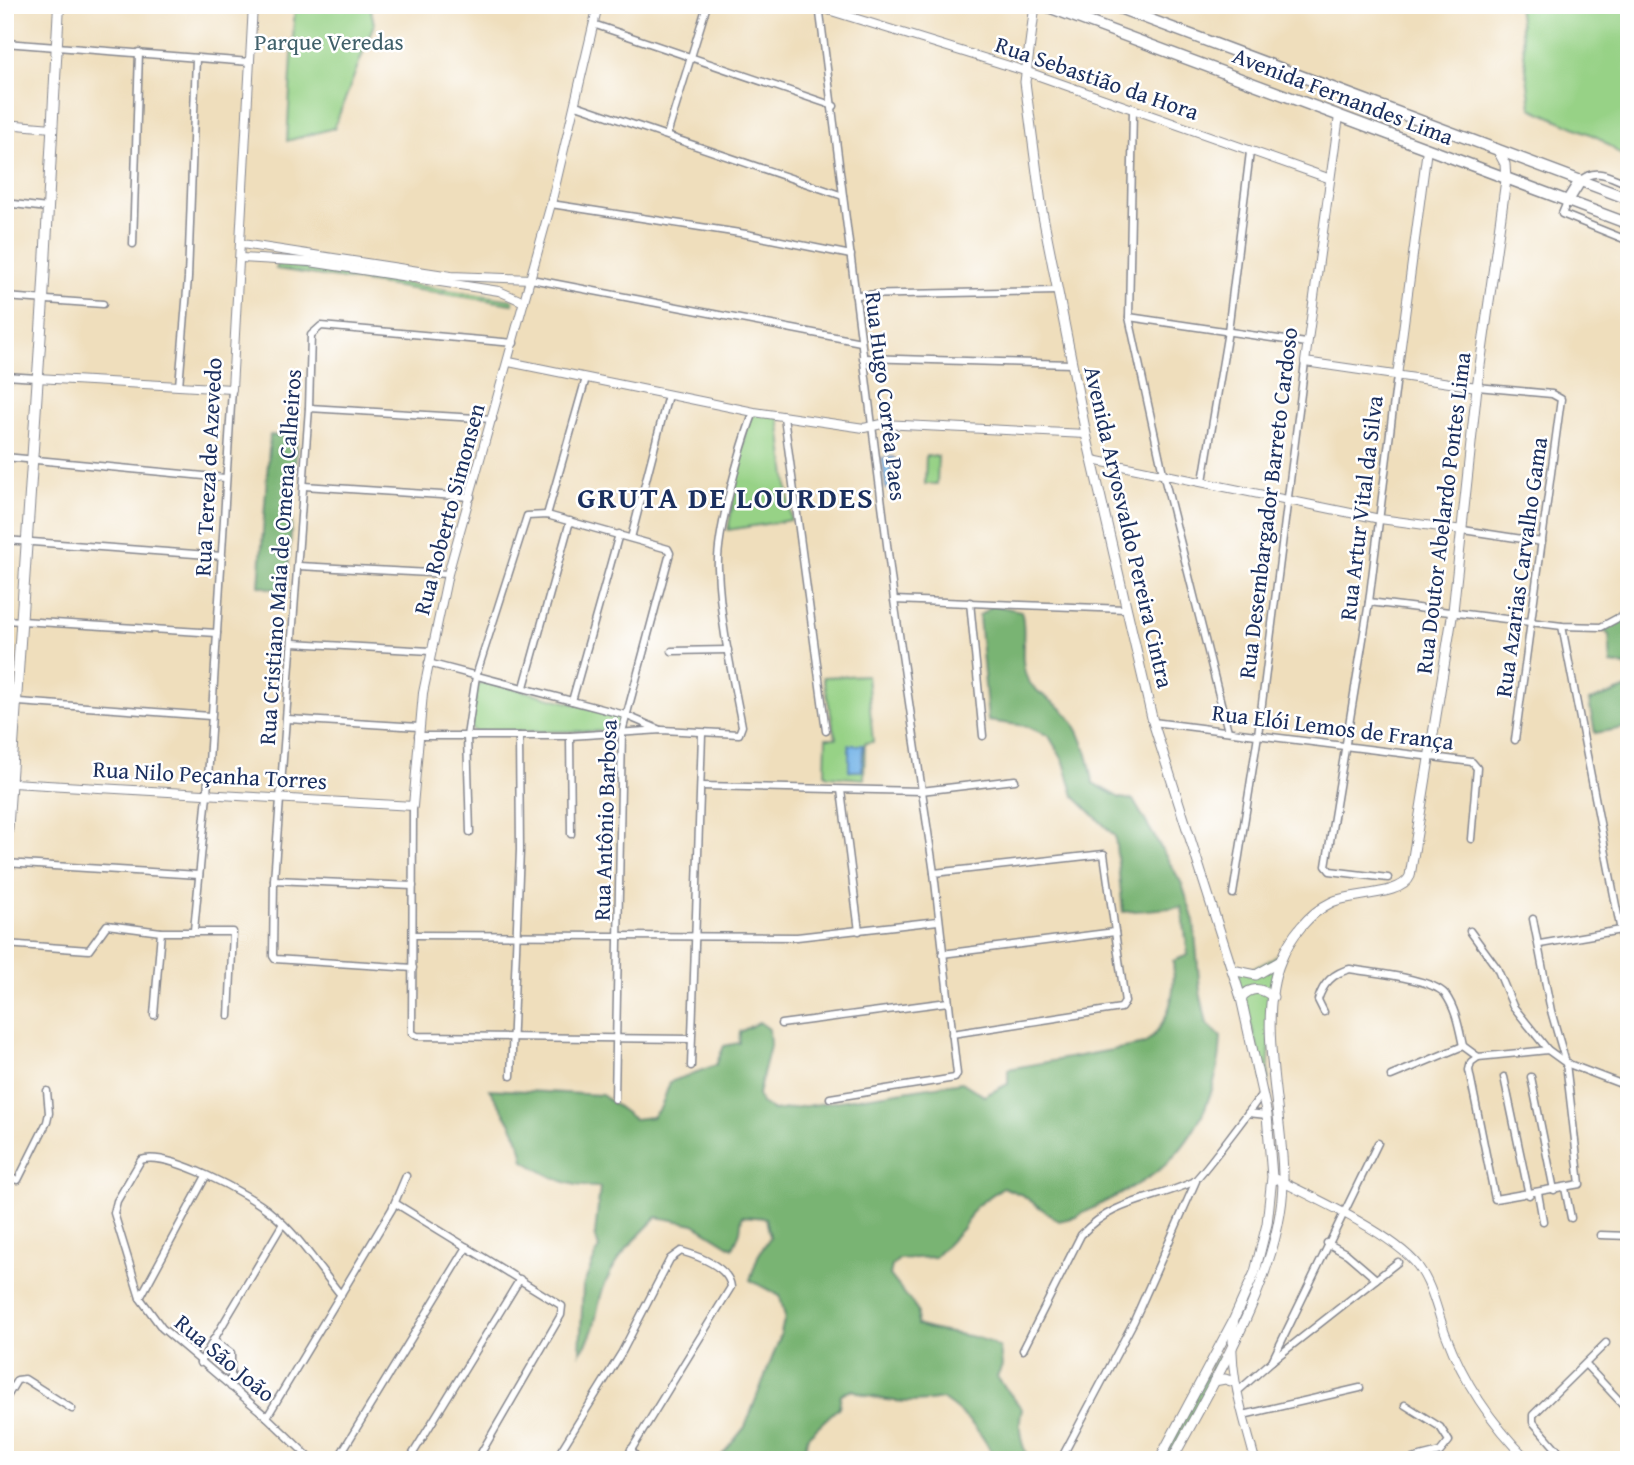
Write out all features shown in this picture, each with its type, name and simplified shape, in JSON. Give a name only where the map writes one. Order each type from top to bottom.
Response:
[{"type":"highway","name":"Avenida Fernandes Lima","points":[[1043,5],[1629,224]]},
{"type":"highway","name":"Avenida Fernandes Lima","points":[[1111,5],[1629,199]]},
{"type":"highway","points":[[1567,202],[1580,181]]},
{"type":"main road","points":[[5,864],[8,783],[18,702],[59,5]]},
{"type":"main road","name":"Avenida Aryosvaldo Pereira Cintra","points":[[1035,5],[1026,71],[1042,211],[1086,434],[1153,722],[1241,998],[1254,1045],[1267,1115],[1272,1177],[1263,1246],[1234,1319],[1158,1460]]},
{"type":"main road","name":"Rua Doutor Abelardo Pontes Lima","points":[[1280,961],[1301,927],[1321,909],[1347,897],[1387,890],[1407,882],[1453,611],[1477,387],[1506,180],[1505,164],[1497,149]]},
{"type":"main road","points":[[1232,970],[1256,975],[1280,961]]},
{"type":"main road","points":[[1172,1460],[1231,1346],[1265,1268],[1280,1212],[1283,1182],[1272,1029],[1273,998],[1280,961]]},
{"type":"main road","points":[[1241,998],[1249,991],[1259,989],[1273,998]]},
{"type":"main road","points":[[1214,1381],[1225,1379],[1234,1382]]},
{"type":"street","name":"Rua Tereza de Azevedo","points":[[194,930],[207,795],[225,478],[242,244],[253,5]]},
{"type":"street","name":"Rua Roberto Simonsen","points":[[512,1039],[417,1036],[412,1033],[412,806],[428,663],[448,574],[551,204],[598,5]]},
{"type":"street","points":[[667,135],[707,5]]},
{"type":"street","name":"Rua Sebastião da Hora","points":[[817,6],[1026,71],[1328,178]]},
{"type":"street","name":"Rua Hugo Corrêa Paes","points":[[817,6],[834,106],[855,295],[894,600],[934,873],[957,1077],[830,1098]]},
{"type":"street","points":[[593,24],[834,106]]},
{"type":"street","points":[[5,43],[250,62]]},
{"type":"street","points":[[133,244],[139,52]]},
{"type":"street","points":[[179,386],[188,278],[196,58]]},
{"type":"street","points":[[576,105],[843,196]]},
{"type":"street","points":[[1133,110],[1129,317],[1163,472],[1228,731]]},
{"type":"street","name":"Rua Desembargador Barreto Cardoso","points":[[1233,894],[1258,735],[1306,343],[1339,116]]},
{"type":"street","points":[[5,124],[52,128]]},
{"type":"street","name":"Rua Artur Vital da Silva","points":[[1388,878],[1328,870],[1369,602],[1427,149]]},
{"type":"street","points":[[1203,481],[1228,331],[1250,152]]},
{"type":"street","name":"Avenida Fernandes Lima","points":[[1580,181],[1597,173],[1629,184]]},
{"type":"street","points":[[1567,202],[1562,214],[1629,241]]},
{"type":"street","points":[[5,203],[47,208]]},
{"type":"street","points":[[551,204],[746,234],[851,255]]},
{"type":"street","points":[[242,244],[451,276],[531,279],[861,342]]},
{"type":"street","points":[[241,258],[310,262],[499,291],[524,302]]},
{"type":"street","points":[[855,295],[1058,290]]},
{"type":"street","points":[[5,298],[103,304]]},
{"type":"street","points":[[1129,317],[1306,343]]},
{"type":"street","name":"Rua Cristiano Maia de Omena Calheiros","points":[[413,968],[273,957],[274,880],[299,566],[309,408],[310,335],[315,328],[514,343]]},
{"type":"street","points":[[863,358],[1072,364]]},
{"type":"street","points":[[509,362],[754,412],[864,428],[882,424],[1086,434]]},
{"type":"street","points":[[1305,362],[1477,387]]},
{"type":"street","points":[[5,376],[232,389]]},
{"type":"street","points":[[547,515],[586,378]]},
{"type":"street","name":"Rua Azarias Carvalho Gama","points":[[1477,387],[1552,394],[1562,399],[1515,740]]},
{"type":"street","points":[[470,832],[467,736],[476,676],[525,519],[530,514],[547,515],[631,538],[668,395]]},
{"type":"street","points":[[309,408],[493,419]]},
{"type":"street","points":[[288,719],[467,736],[570,736],[662,730],[735,736],[741,730],[719,586],[719,550],[738,464],[754,412]]},
{"type":"street","points":[[784,416],[826,731]]},
{"type":"street","points":[[5,457],[225,478]]},
{"type":"street","points":[[1093,460],[1163,472],[1380,519],[1542,542]]},
{"type":"street","points":[[303,486],[471,497]]},
{"type":"street","points":[[524,687],[570,521]]},
{"type":"street","points":[[572,701],[619,534]]},
{"type":"street","name":"Rua Antônio Barbosa","points":[[615,1099],[622,733],[670,553],[668,549],[631,538]]},
{"type":"street","points":[[5,540],[222,556]]},
{"type":"street","points":[[299,566],[448,574]]},
{"type":"street","points":[[894,600],[1125,610]]},
{"type":"street","points":[[970,602],[983,736]]},
{"type":"street","points":[[1369,602],[1562,626],[1601,627],[1629,611]]},
{"type":"street","points":[[5,620],[217,633]]},
{"type":"street","points":[[1562,626],[1629,973]]},
{"type":"street","points":[[293,643],[430,652]]},
{"type":"street","points":[[672,651],[728,650]]},
{"type":"street","points":[[428,663],[625,715],[662,730]]},
{"type":"street","points":[[5,701],[210,716]]},
{"type":"street","name":"Rua Elói Lemos de França","points":[[1153,722],[1346,748],[1469,761],[1477,768],[1471,839]]},
{"type":"street","points":[[691,1066],[702,734]]},
{"type":"street","points":[[511,1076],[520,850],[519,736]]},
{"type":"street","points":[[570,736],[571,834]]},
{"type":"street","points":[[701,786],[921,791],[1015,780]]},
{"type":"street","name":"Rua Nilo Peçanha Torres","points":[[8,783],[412,806]]},
{"type":"street","points":[[841,790],[859,931]]},
{"type":"street","points":[[934,873],[1104,854],[1124,1005],[952,1034]]},
{"type":"street","points":[[5,864],[199,874]]},
{"type":"street","points":[[274,880],[413,886]]},
{"type":"street","points":[[1533,919],[1551,1011],[1566,1063],[1582,1180],[1580,1184],[1565,1188],[1496,1199],[1469,1070],[1471,1062],[1478,1057],[1548,1051]]},
{"type":"street","points":[[413,935],[797,937],[938,921]]},
{"type":"street","points":[[5,944],[84,951],[93,948],[107,925],[160,932],[233,932],[229,1016]]},
{"type":"street","points":[[1540,944],[1621,930]]},
{"type":"street","points":[[1470,931],[1497,968],[1513,1006],[1548,1051],[1566,1063],[1629,1087]]},
{"type":"street","points":[[154,1015],[160,932]]},
{"type":"street","points":[[942,954],[1115,932]]},
{"type":"street","points":[[1324,1012],[1318,1000],[1320,992],[1330,979],[1342,971],[1350,969],[1427,984],[1446,996],[1454,1010],[1463,1045],[1478,1057]]},
{"type":"street","points":[[780,1024],[948,1002]]},
{"type":"street","points":[[512,1039],[691,1038]]},
{"type":"street","points":[[1391,1076],[1463,1045]]},
{"type":"street","points":[[1504,1077],[1529,1195]]},
{"type":"street","points":[[1531,1077],[1554,1190]]},
{"type":"street","points":[[5,1178],[18,1180],[47,1122],[47,1091]]},
{"type":"street","points":[[1061,1459],[1134,1321],[1196,1181],[1263,1091]]},
{"type":"street","points":[[1248,1113],[1267,1115]]},
{"type":"street","points":[[1272,1361],[1327,1243],[1378,1143]]},
{"type":"street","name":"Rua São João","points":[[206,1176],[168,1161],[146,1158],[141,1160],[128,1180],[114,1213],[140,1298],[162,1328],[200,1363],[267,1417],[312,1460]]},
{"type":"street","points":[[140,1298],[206,1176],[268,1210],[341,1295]]},
{"type":"street","points":[[267,1417],[395,1203],[406,1177]]},
{"type":"street","points":[[1272,1177],[1342,1214],[1403,1251],[1418,1266],[1429,1286],[1465,1379],[1507,1440],[1528,1460]]},
{"type":"street","points":[[1023,1350],[1081,1235],[1093,1222],[1113,1210],[1196,1181]]},
{"type":"street","points":[[1565,1188],[1571,1218]]},
{"type":"street","points":[[1538,1193],[1543,1221]]},
{"type":"street","points":[[395,1203],[562,1306],[561,1315],[477,1460]]},
{"type":"street","points":[[200,1363],[282,1225]]},
{"type":"street","points":[[1600,1235],[1629,1236]]},
{"type":"street","points":[[1327,1243],[1347,1254],[1376,1279]]},
{"type":"street","points":[[337,1460],[467,1247]]},
{"type":"street","points":[[555,1460],[622,1352],[673,1254],[677,1251],[690,1253],[720,1269],[730,1279],[731,1287],[625,1460]]},
{"type":"street","points":[[1237,1392],[1272,1361],[1398,1262]]},
{"type":"street","points":[[409,1460],[520,1279]]},
{"type":"street","points":[[1234,1319],[1231,1346],[1234,1382],[1255,1460]]},
{"type":"street","points":[[213,1340],[231,1353],[231,1387]]},
{"type":"street","points":[[1566,1460],[1532,1418],[1606,1343]]},
{"type":"street","points":[[1586,1365],[1629,1411]]},
{"type":"street","points":[[5,1400],[17,1380],[25,1378],[72,1409]]},
{"type":"street","points":[[1243,1415],[1360,1388]]},
{"type":"street","points":[[1405,1405],[1440,1427],[1449,1441],[1440,1452],[1408,1460]]},
{"type":"street","points":[[631,1449],[638,1460]]},
{"type":"green space","name":"Parque Veredas","points":[[295,5],[370,5],[374,24],[334,128],[287,141]]},
{"type":"green space","points":[[1518,5],[1629,5],[1629,161],[1599,138],[1531,108]]},
{"type":"green space","points":[[278,264],[513,300],[513,304],[276,269]]},
{"type":"green space","points":[[755,410],[779,416],[791,520],[728,530],[747,421]]},
{"type":"green space","points":[[270,435],[297,438],[287,592],[259,586]]},
{"type":"green space","points":[[926,456],[938,456],[937,484],[925,484]]},
{"type":"green space","points":[[993,605],[1021,611],[1026,676],[1037,690],[1062,709],[1074,724],[1087,753],[1093,783],[1120,798],[1133,800],[1182,884],[1194,921],[1200,991],[1207,1024],[1221,1037],[1212,1090],[1198,1123],[1177,1153],[1156,1173],[1134,1186],[1076,1217],[1059,1221],[1022,1195],[1003,1187],[975,1207],[963,1228],[935,1257],[899,1259],[892,1266],[890,1275],[918,1311],[917,1325],[981,1339],[1000,1348],[1002,1366],[997,1377],[1022,1409],[1021,1435],[1029,1460],[994,1460],[973,1425],[942,1399],[897,1401],[853,1390],[841,1394],[839,1407],[808,1436],[803,1460],[718,1460],[745,1427],[779,1340],[785,1317],[780,1296],[750,1280],[758,1256],[770,1237],[766,1218],[742,1216],[740,1232],[733,1248],[694,1224],[657,1217],[632,1242],[612,1270],[602,1292],[593,1330],[580,1353],[583,1286],[599,1248],[595,1235],[600,1187],[579,1186],[560,1180],[524,1161],[515,1132],[489,1089],[602,1095],[634,1119],[652,1117],[661,1107],[670,1082],[716,1065],[724,1046],[739,1043],[740,1032],[759,1022],[769,1029],[770,1046],[758,1094],[761,1103],[774,1111],[962,1082],[984,1096],[1008,1084],[1008,1069],[1145,1044],[1154,1035],[1170,1007],[1173,961],[1188,955],[1182,907],[1123,912],[1115,836],[1074,796],[1064,762],[1049,736],[1026,726],[988,721],[979,616]]},
{"type":"green space","points":[[1629,613],[1629,677],[1626,666],[1611,664],[1609,635],[1603,630]]},
{"type":"green space","points":[[867,675],[873,742],[865,743],[864,779],[828,776],[825,774],[826,738],[836,738],[823,677]]},
{"type":"green space","points":[[485,681],[618,715],[620,722],[616,731],[475,732],[471,728],[477,685]]},
{"type":"green space","points":[[1629,688],[1629,727],[1595,733],[1589,701]]},
{"type":"green space","points":[[1279,954],[1272,991],[1268,1083],[1263,1081],[1257,1045],[1231,961],[1250,968]]},
{"type":"green space","points":[[1217,1356],[1222,1359],[1170,1460],[1162,1460]]},
{"type":"water","points":[[893,457],[897,461],[890,466],[893,488],[886,489],[882,458]]},
{"type":"water","points":[[849,745],[863,745],[862,771],[849,771]]},
{"type":"district","name":"GRUTA DE LOURDES","points":[[726,498]]}]
